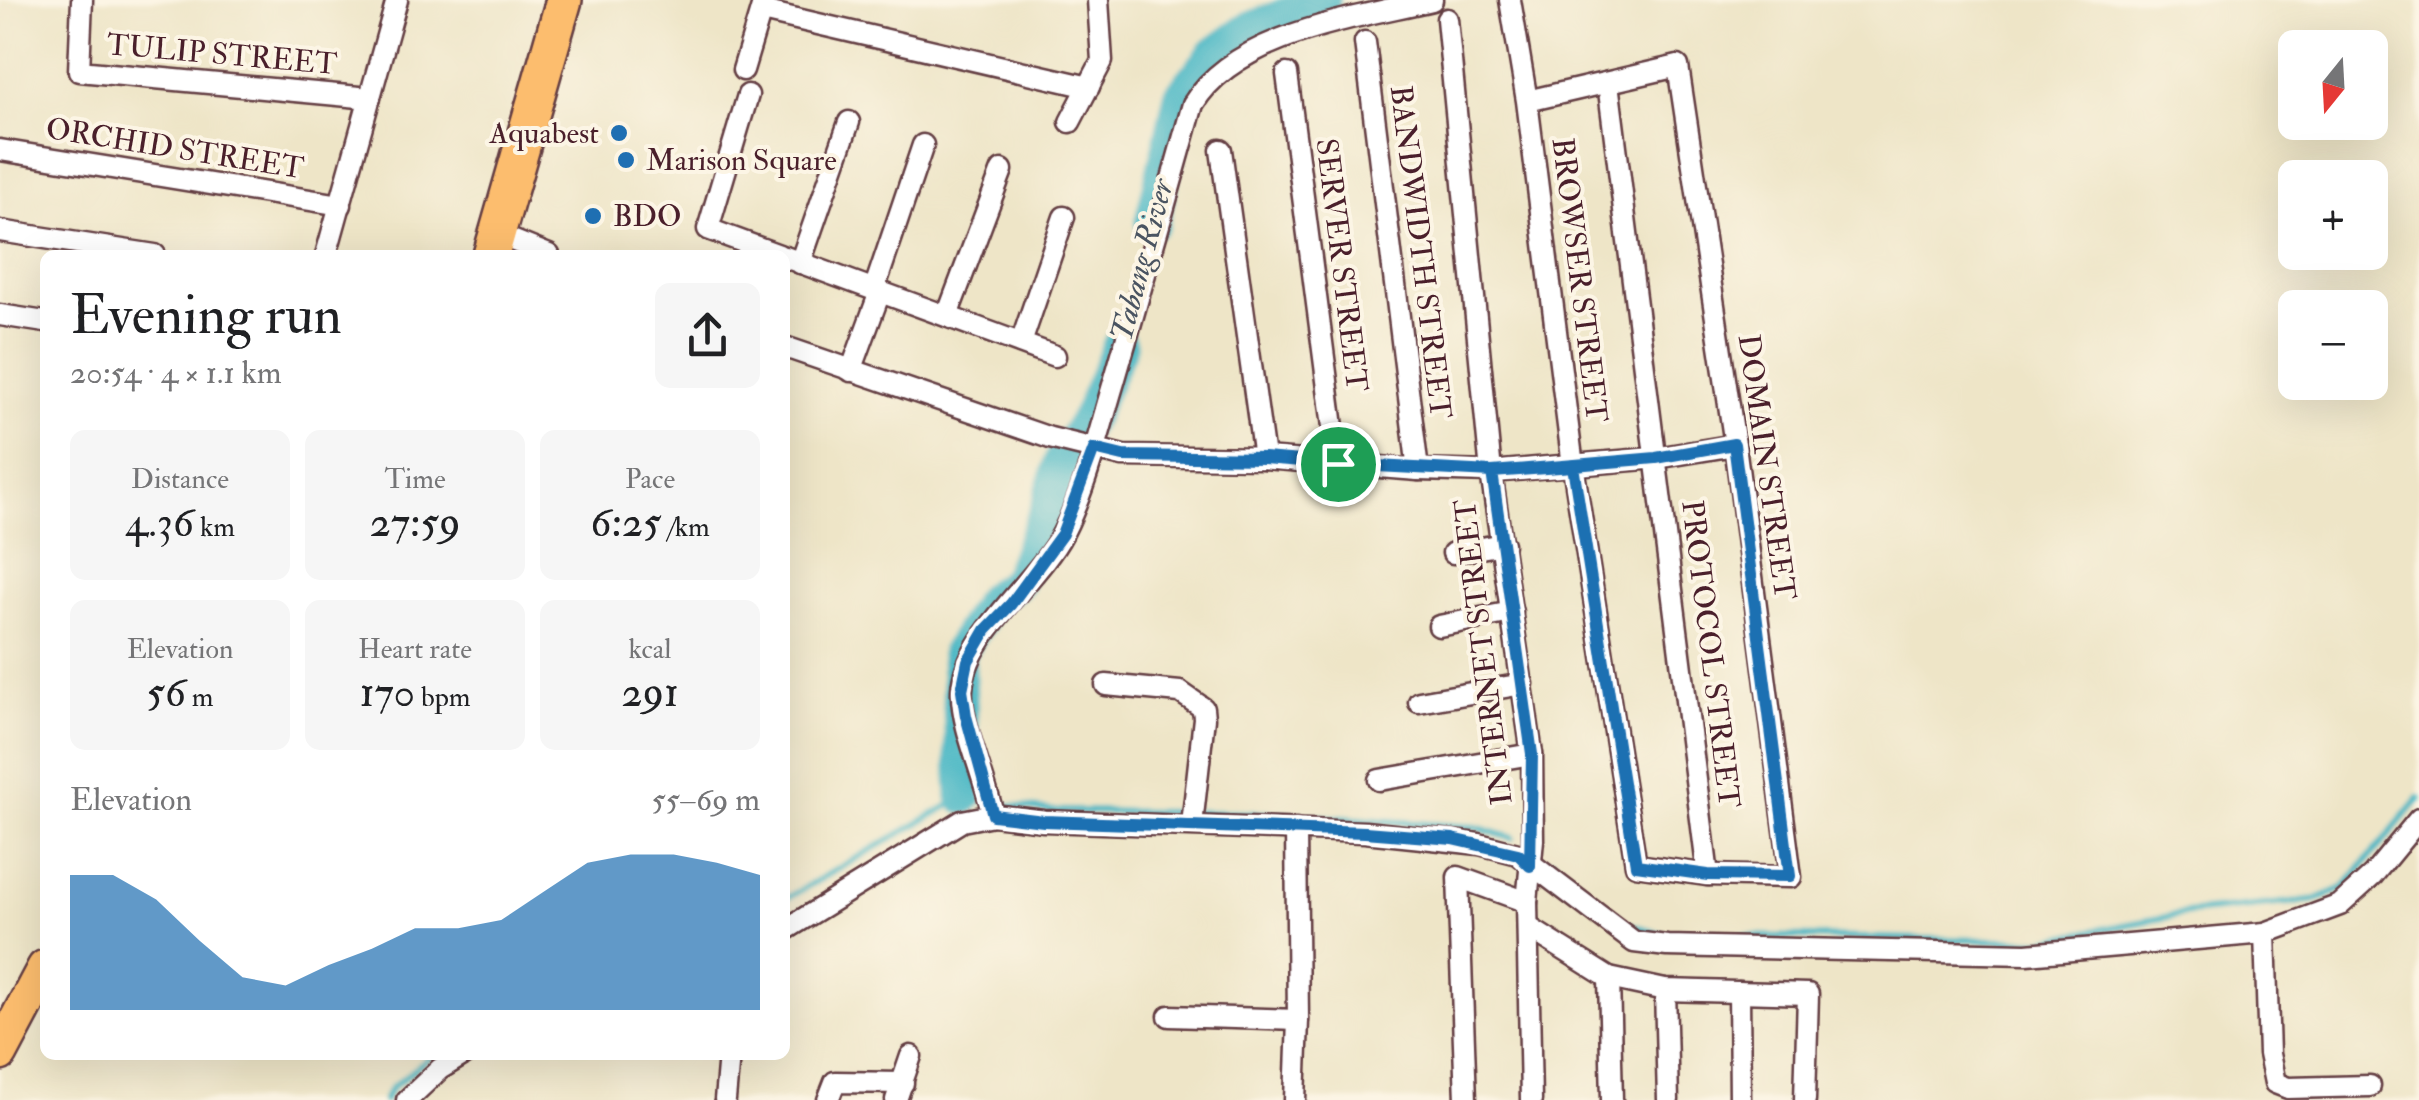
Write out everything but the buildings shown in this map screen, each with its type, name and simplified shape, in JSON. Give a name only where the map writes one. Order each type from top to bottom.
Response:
[{"type":"highway","points":[[494,244],[564,0]]},
{"type":"highway","points":[[0,1053],[40,977]]},
{"type":"street","name":"TULIP STREET","points":[[82,0],[79,71],[370,98]]},
{"type":"street","points":[[328,250],[397,0]]},
{"type":"street","points":[[1070,122],[1102,61],[1098,0]]},
{"type":"street","points":[[993,815],[966,716],[962,690],[968,661],[986,630],[1011,604],[1062,534],[1193,104],[1204,86],[1250,51],[1338,22],[1432,0]]},
{"type":"street","name":"BROWSER STREET","points":[[1510,0],[1573,466],[1636,865],[1708,875]]},
{"type":"street","points":[[743,70],[763,5],[1089,87]]},
{"type":"street","name":"INTERNET STREET","points":[[1447,19],[1492,472],[1532,754],[1527,902],[1531,1100]]},
{"type":"street","name":"BANDWIDTH STREET","points":[[1364,42],[1418,470]]},
{"type":"street","name":"DOMAIN STREET","points":[[1608,83],[1678,66],[1734,444],[1790,876],[1708,875]]},
{"type":"street","name":"SERVER STREET","points":[[1287,74],[1338,464]]},
{"type":"street","points":[[1526,101],[1608,83]]},
{"type":"street","name":"PROTOCOL STREET","points":[[1608,83],[1708,875]]},
{"type":"street","points":[[748,95],[708,230],[765,250]]},
{"type":"street","points":[[790,254],[850,122]]},
{"type":"street","points":[[850,371],[923,145]]},
{"type":"street","name":"ORCHID STREET","points":[[0,150],[341,205]]},
{"type":"street","points":[[1221,150],[1264,458]]},
{"type":"street","points":[[947,316],[1002,170]]},
{"type":"street","points":[[1021,343],[1064,217]]},
{"type":"street","points":[[0,231],[123,250]]},
{"type":"street","points":[[494,244],[525,250]]},
{"type":"street","points":[[790,259],[1055,356]]},
{"type":"street","points":[[0,316],[40,321]]},
{"type":"street","points":[[790,349],[1050,438],[1123,456],[1264,458],[1492,472],[1656,458],[1734,444]]},
{"type":"street","points":[[1453,553],[1503,544]]},
{"type":"street","points":[[1440,626],[1512,612]]},
{"type":"street","points":[[1419,702],[1523,684]]},
{"type":"street","points":[[1106,685],[1180,692],[1203,708],[1192,817]]},
{"type":"street","points":[[1379,780],[1532,754]]},
{"type":"street","points":[[790,927],[962,822],[993,815],[1044,821],[1192,817],[1296,830],[1453,839],[1518,854],[1634,942],[2027,954],[2264,933],[2340,905],[2373,875],[2419,819]]},
{"type":"street","points":[[1295,1100],[1296,830]]},
{"type":"street","points":[[1466,1100],[1458,877],[1527,902]]},
{"type":"street","points":[[1528,927],[1609,978],[1665,990],[1808,994],[1805,1100]]},
{"type":"street","points":[[2264,933],[2268,1054],[2275,1092],[2288,1088],[2370,1086]]},
{"type":"street","points":[[1609,978],[1612,1100]]},
{"type":"street","points":[[1665,990],[1668,1100]]},
{"type":"street","points":[[1738,992],[1740,1100]]},
{"type":"street","points":[[1169,1016],[1298,1020]]},
{"type":"street","points":[[828,1100],[835,1082],[899,1091],[911,1056]]},
{"type":"street","points":[[407,1100],[454,1060]]},
{"type":"street","points":[[724,1100],[728,1060]]},
{"type":"waterway","name":"Tabang River","points":[[1152,222],[1181,96],[1215,54],[1248,30],[1323,0]]},
{"type":"waterway","name":"Tabang River","points":[[964,797],[958,653],[993,598],[1017,582],[1047,510],[1062,459],[1089,417],[1120,345]]},
{"type":"waterway","points":[[790,896],[964,797],[979,801]]},
{"type":"waterway","points":[[1619,922],[1666,935],[2041,941],[2187,913],[2315,900],[2344,888],[2419,798]]},
{"type":"waterway","points":[[1003,805],[1053,811],[1263,813],[1475,827],[1512,838]]},
{"type":"waterway","points":[[1552,861],[1591,897]]},
{"type":"waterway","points":[[384,1100],[392,1087],[427,1060]]},
{"type":"place","name":"Aquabest","points":[[619,133]]},
{"type":"place","name":"Marison Square","points":[[626,160]]},
{"type":"place","name":"BDO","points":[[593,216]]},
{"type":"route","points":[[1338,464],[1264,458],[1123,456],[1094,449],[1062,534],[1011,604],[986,630],[968,661],[962,690],[966,716],[993,815],[1044,821],[1365,832],[1453,839],[1518,854],[1530,866],[1532,754],[1492,472],[1656,458],[1734,444],[1790,876],[1708,875],[1636,865],[1573,466],[1492,472],[1338,464]]}]
